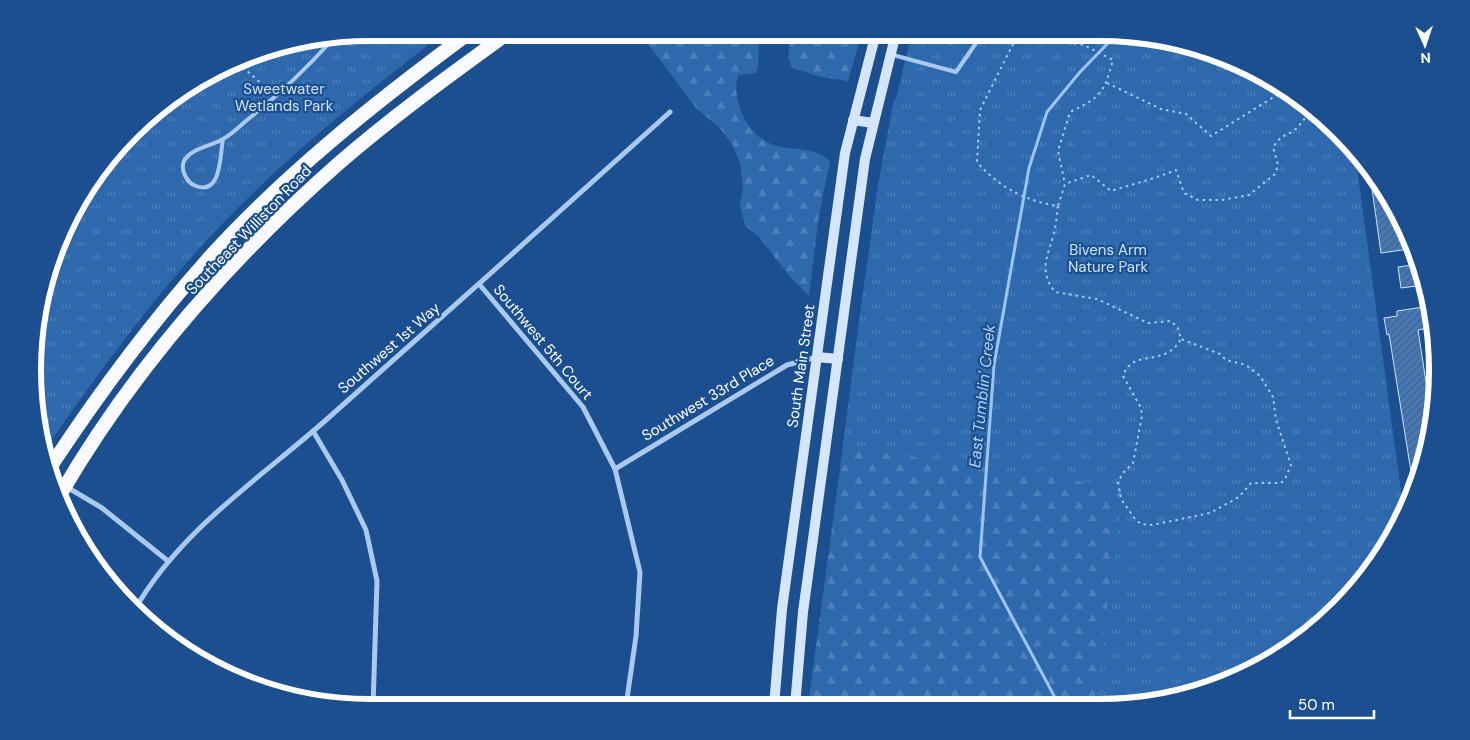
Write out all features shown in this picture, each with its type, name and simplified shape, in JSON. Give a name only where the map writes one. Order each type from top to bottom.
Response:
[{"type":"highway","name":"Southeast Williston Road","points":[[54,461],[123,362],[210,258],[264,203],[357,119],[458,41]]},
{"type":"highway","name":"Southeast Williston Road","points":[[62,484],[153,360],[240,259],[306,193],[352,153],[421,96],[497,41]]},
{"type":"main road","name":"South Main Street","points":[[775,699],[782,609],[845,153],[874,41]]},
{"type":"main road","points":[[796,699],[803,612],[865,159],[894,41]]},
{"type":"main road","points":[[853,120],[873,123]]},
{"type":"main road","points":[[817,357],[838,359]]},
{"type":"street","name":"Southwest 1st Way","points":[[139,603],[168,561],[196,531],[313,431],[670,112]]},
{"type":"street","name":"Southwest 5th Court","points":[[479,284],[583,406],[615,469],[640,572],[636,636],[627,699]]},
{"type":"street","name":"Southwest 33rd Place","points":[[615,469],[787,365],[817,357]]},
{"type":"street","points":[[313,431],[342,480],[366,530],[378,581],[373,699]]},
{"type":"street","points":[[63,489],[102,508],[168,561]]},
{"type":"lane","points":[[891,54],[956,72],[977,41]]},
{"type":"lane","points":[[223,139],[219,172],[215,182],[206,186],[196,186],[187,180],[183,171],[184,162],[191,154],[223,139],[277,97],[302,73],[328,44]]},
{"type":"path","points":[[1014,41],[980,110],[977,162],[991,179],[1000,185],[1043,204],[1058,206]]},
{"type":"path","points":[[1050,41],[1084,46],[1113,60],[1107,83],[1094,100],[1070,112],[1058,151],[1065,184],[1045,258],[1047,281],[1055,292],[1096,299],[1148,323],[1170,321],[1178,328],[1180,339],[1175,349],[1162,356],[1133,361],[1126,368],[1123,376],[1141,408],[1142,416],[1133,463],[1123,472],[1118,482],[1119,494],[1127,509],[1141,524],[1152,525],[1210,513],[1238,497],[1251,483],[1281,483],[1291,465],[1276,420],[1272,397],[1260,376],[1246,365],[1226,360],[1220,354],[1180,339]]},
{"type":"path","points":[[242,67],[277,97]]},
{"type":"path","points":[[1107,83],[1129,96],[1161,109],[1186,114],[1211,136],[1278,94]]},
{"type":"path","points":[[1065,184],[1091,175],[1111,192],[1136,182],[1154,180],[1176,170],[1184,193],[1198,200],[1222,200],[1249,195],[1275,174],[1278,165],[1273,147],[1282,135],[1295,130],[1307,114]]},
{"type":"green space","name":"Sweetwater Wetlands Park","points":[[434,41],[332,122],[251,195],[177,274],[110,359],[50,443],[44,413],[41,370],[44,327],[52,285],[66,244],[85,206],[109,170],[153,123],[206,85],[244,66],[285,52],[348,42]]},
{"type":"green space","points":[[646,41],[759,41],[756,73],[738,75],[736,84],[737,94],[742,115],[754,132],[771,144],[817,153],[830,161],[819,215],[809,296],[791,278],[759,237],[745,226],[740,204],[743,188],[740,163],[732,144],[720,128],[696,108]]},
{"type":"green space","points":[[790,41],[860,41],[848,81],[821,77],[792,68],[788,58]]},
{"type":"green space","name":"Bivens Arm Nature Park","points":[[910,41],[1100,41],[1143,44],[1185,52],[1206,59],[1226,66],[1264,85],[1317,123],[1356,164],[1402,500],[1385,534],[1361,570],[1317,617],[1300,631],[1245,665],[1226,674],[1185,688],[1143,696],[1095,699],[1123,488],[843,446],[871,238],[899,84]]},
{"type":"green space","name":"Bivens Arm Nature Park","points":[[1231,69],[1264,85],[1300,109],[1317,123],[1356,164],[1402,500],[1385,534],[1361,570],[1317,617],[1300,631],[1264,655],[1226,674],[1185,688],[1143,696],[1100,699],[809,699],[878,185],[894,99]]},
{"type":"building","points":[[1372,189],[1374,189],[1385,206],[1406,249],[1381,253]]},
{"type":"building","points":[[1411,265],[1418,286],[1401,288],[1398,267]]},
{"type":"building","points":[[1422,307],[1426,329],[1418,330],[1428,394],[1426,413],[1418,455],[1411,475],[1389,334],[1387,335],[1384,318],[1397,316],[1397,311]]},
{"type":"waterway","name":"East Tumblin' Creek","points":[[1056,699],[980,557],[994,365],[1029,168],[1047,112],[1080,72],[1110,41]]}]
